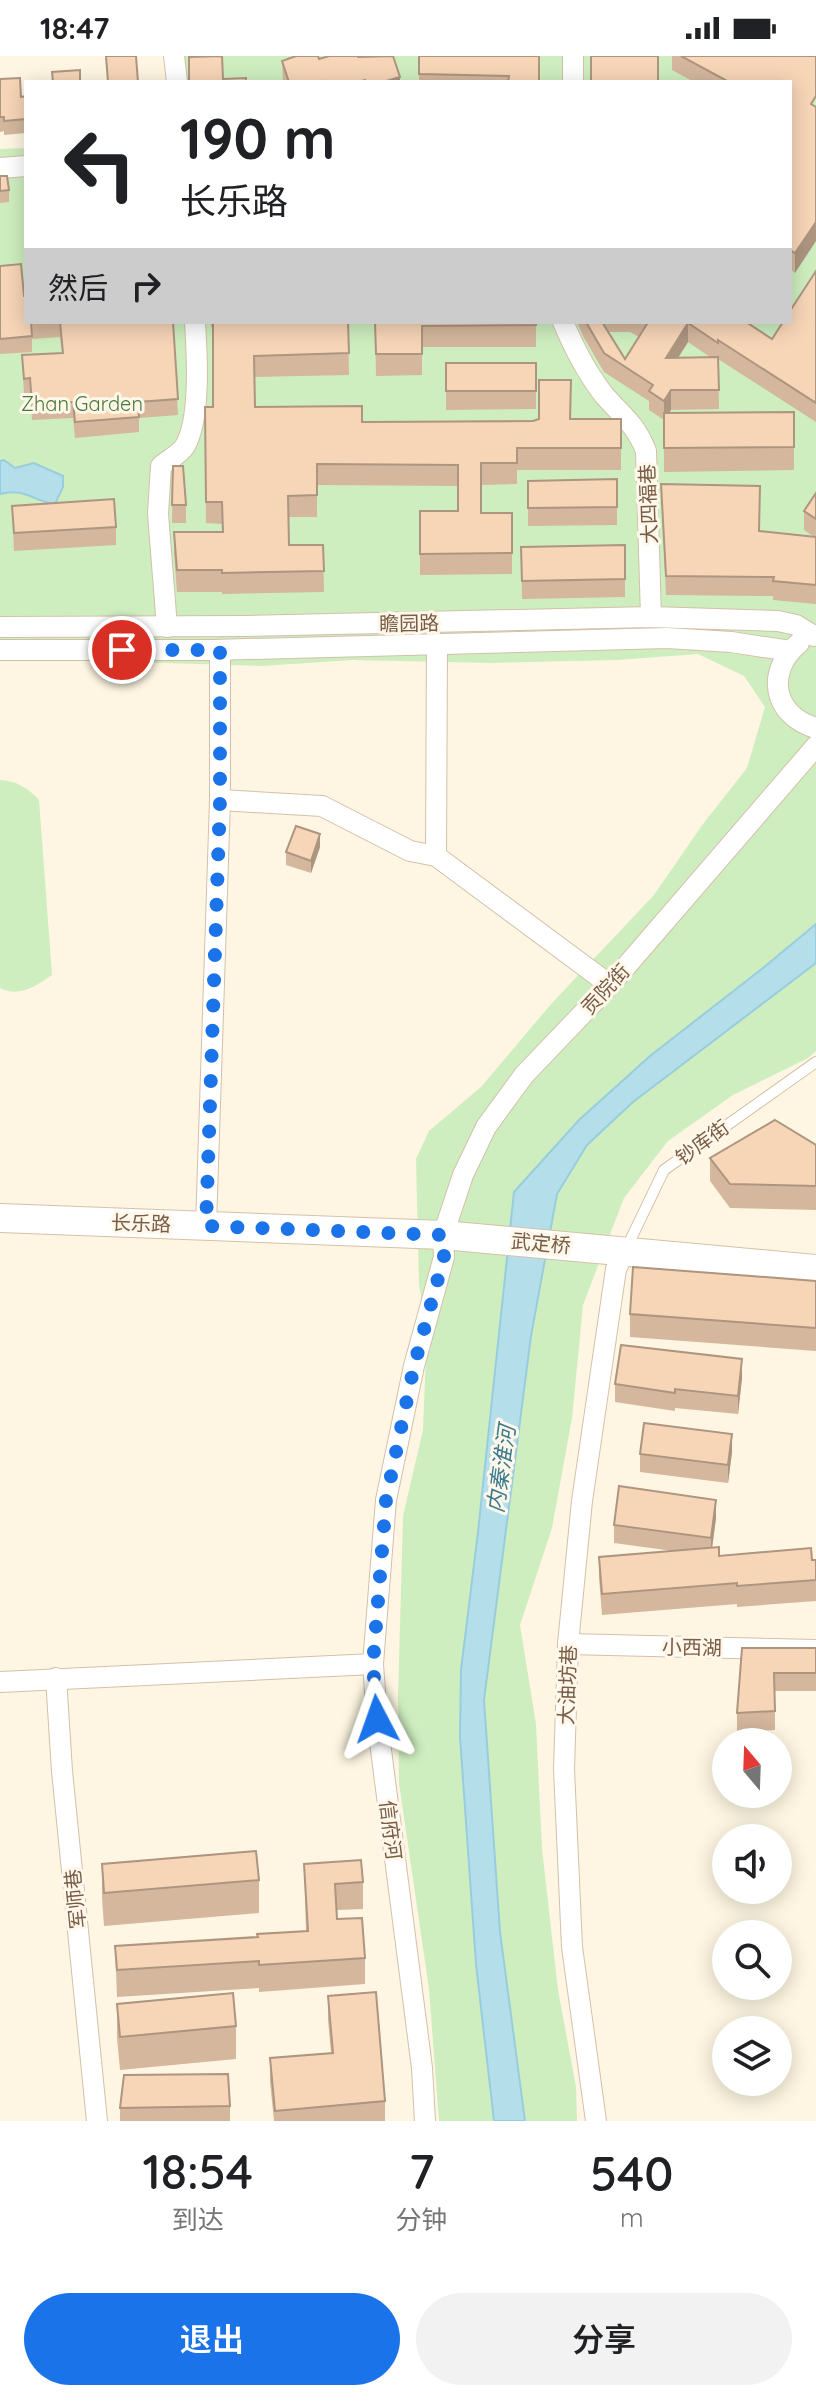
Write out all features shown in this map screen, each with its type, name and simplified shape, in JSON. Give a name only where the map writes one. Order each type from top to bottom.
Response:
[{"type":"main road","name":"长乐路","points":[[0,1218],[206,1226],[443,1246],[474,1237]]},
{"type":"main road","name":"武定桥","points":[[474,1237],[616,1251]]},
{"type":"main road","points":[[616,1251],[816,1269]]},
{"type":"street","points":[[174,56],[177,80]]},
{"type":"street","points":[[573,56],[573,80]]},
{"type":"street","points":[[0,168],[24,166]]},
{"type":"street","points":[[167,627],[158,514],[161,466],[184,448],[192,422],[197,366],[195,324]]},
{"type":"street","name":"大四福巷","points":[[564,324],[578,357],[603,393],[638,430],[646,451],[651,617]]},
{"type":"street","name":"瞻园路","points":[[0,627],[245,626],[651,617],[778,621],[815,632]]},
{"type":"street","points":[[206,1226],[220,800],[216,650],[222,645],[224,637],[220,628],[212,626]]},
{"type":"street","points":[[244,649],[236,645],[233,637],[235,630],[245,626]]},
{"type":"street","points":[[815,632],[790,651],[781,665],[777,681],[779,697],[787,711],[799,722],[816,728]]},
{"type":"street","name":"瞻园路","points":[[0,650],[216,650],[667,638],[731,642],[790,651]]},
{"type":"street","points":[[436,856],[437,644]]},
{"type":"street","name":"贡院街","points":[[443,1246],[463,1175],[486,1127],[524,1075],[610,985],[816,746]]},
{"type":"street","points":[[220,800],[322,806],[410,851],[436,856],[610,985]]},
{"type":"street","name":"信府河","points":[[425,2121],[422,2068],[377,1719],[373,1664],[386,1500],[443,1246]]},
{"type":"street","name":"大油坊巷","points":[[596,2121],[572,1947],[564,1769],[568,1644],[582,1501],[616,1269],[616,1251]]},
{"type":"street","name":"小西湖","points":[[568,1644],[816,1650]]},
{"type":"street","points":[[0,1682],[373,1664]]},
{"type":"street","name":"军师巷","points":[[56,1678],[62,1771],[97,2121]]},
{"type":"lane","name":"钞库街","points":[[616,1251],[664,1170],[816,1062]]},
{"type":"green space","name":"Zhan Garden","points":[[180,56],[816,56],[816,1051],[808,1058],[733,1095],[668,1141],[624,1198],[583,1305],[572,1418],[552,1528],[520,1625],[536,1724],[542,1849],[558,1990],[576,2087],[577,2121],[439,2121],[429,1989],[399,1783],[403,1516],[423,1430],[427,1330],[419,1285],[416,1159],[429,1131],[481,1087],[552,1003],[654,895],[703,824],[747,768],[765,707],[744,676],[698,654],[617,660],[491,663],[353,660],[262,666],[0,658],[0,149],[24,148],[24,324],[792,324],[792,80],[183,80]]},
{"type":"green space","points":[[0,780],[22,786],[39,800],[52,975],[34,987],[14,992],[0,988]]},
{"type":"water","points":[[4,460],[15,468],[34,463],[63,476],[63,487],[55,504],[16,492],[0,494],[0,461]]},
{"type":"water","name":"内秦淮河","points":[[816,924],[816,963],[633,1102],[587,1145],[557,1194],[531,1336],[484,1700],[500,1932],[525,2121],[494,2121],[476,1964],[460,1737],[461,1670],[514,1192],[579,1120],[650,1056]]},
{"type":"building","points":[[106,56],[136,56],[138,80],[108,80]]},
{"type":"building","points":[[222,56],[223,79],[246,80],[189,80],[189,57]]},
{"type":"building","points":[[296,56],[318,56],[319,59],[329,56],[393,56],[400,77],[390,80],[288,80],[282,61]]},
{"type":"building","points":[[419,56],[539,56],[539,80],[508,80],[509,76],[419,74]]},
{"type":"building","points":[[591,56],[658,56],[658,80],[591,80]]},
{"type":"building","points":[[681,56],[816,56],[816,96],[811,104],[816,107],[816,222],[795,253],[792,251],[792,80],[725,80]]},
{"type":"building","points":[[80,70],[80,80],[53,80],[52,72]]},
{"type":"building","points":[[20,78],[24,119],[4,121],[4,117],[0,117],[0,79]]},
{"type":"building","points":[[0,176],[7,176],[9,190],[0,191]]},
{"type":"building","points":[[21,264],[24,324],[31,324],[32,336],[0,339],[0,266]]},
{"type":"building","points":[[816,271],[816,403],[690,324],[749,324],[772,339],[782,324],[792,324],[792,308]]},
{"type":"building","points":[[60,324],[173,324],[178,399],[138,402],[139,417],[75,422],[73,402],[32,404],[30,378],[24,379],[22,355],[63,353]]},
{"type":"building","points":[[213,324],[348,324],[349,353],[254,356],[255,407],[362,406],[362,422],[533,421],[539,419],[539,380],[571,380],[570,419],[621,419],[621,448],[517,448],[517,463],[481,463],[481,513],[512,513],[512,553],[420,554],[420,511],[458,511],[458,465],[317,464],[317,495],[288,496],[289,545],[323,545],[324,571],[222,573],[222,570],[177,570],[174,532],[223,532],[222,502],[206,502],[205,407],[213,407]]},
{"type":"building","points":[[375,324],[536,324],[422,326],[422,354],[376,354]]},
{"type":"building","points":[[587,324],[603,324],[625,359],[647,324],[687,324],[666,358],[718,357],[719,390],[671,390],[664,401],[649,391],[653,385],[604,353]]},
{"type":"building","points":[[446,363],[536,363],[536,391],[446,391]]},
{"type":"building","points":[[794,412],[794,447],[664,448],[664,413]]},
{"type":"building","points":[[173,466],[183,466],[186,505],[172,505]]},
{"type":"building","points":[[617,479],[617,507],[528,508],[528,481]]},
{"type":"building","points":[[661,484],[760,486],[759,531],[816,537],[816,585],[773,581],[774,577],[666,576]]},
{"type":"building","points":[[816,493],[816,519],[804,511]]},
{"type":"building","points":[[114,499],[116,527],[14,533],[12,506]]},
{"type":"building","points":[[625,545],[625,579],[522,581],[521,547]]},
{"type":"building","points":[[296,826],[320,834],[311,861],[286,852]]},
{"type":"building","points":[[775,1120],[816,1145],[816,1186],[730,1184],[710,1158]]},
{"type":"building","points":[[633,1267],[816,1281],[816,1328],[630,1314]]},
{"type":"building","points":[[621,1345],[742,1359],[738,1396],[675,1389],[675,1393],[615,1384]]},
{"type":"building","points":[[644,1423],[732,1434],[728,1465],[640,1454]]},
{"type":"building","points":[[619,1486],[716,1500],[711,1538],[614,1525]]},
{"type":"building","points":[[719,1547],[719,1556],[811,1548],[812,1560],[816,1560],[816,1580],[602,1594],[599,1557]]},
{"type":"building","points":[[742,1648],[816,1648],[816,1673],[774,1673],[775,1711],[737,1713]]},
{"type":"building","points":[[256,1851],[259,1880],[104,1893],[102,1864]]},
{"type":"building","points":[[361,1860],[363,1882],[335,1884],[337,1919],[362,1918],[365,1958],[117,1970],[115,1946],[308,1931],[304,1864]]},
{"type":"building","points":[[376,1992],[385,2101],[275,2111],[270,2058],[333,2053],[328,1996]]},
{"type":"building","points":[[233,1993],[236,2026],[120,2037],[117,2004]]},
{"type":"building","points":[[228,2074],[230,2106],[120,2108],[124,2075]]},
{"type":"route","points":[[122,650],[220,650],[220,800],[206,1226],[443,1235],[444,1257],[414,1366],[386,1500],[373,1664],[377,1719]]}]
